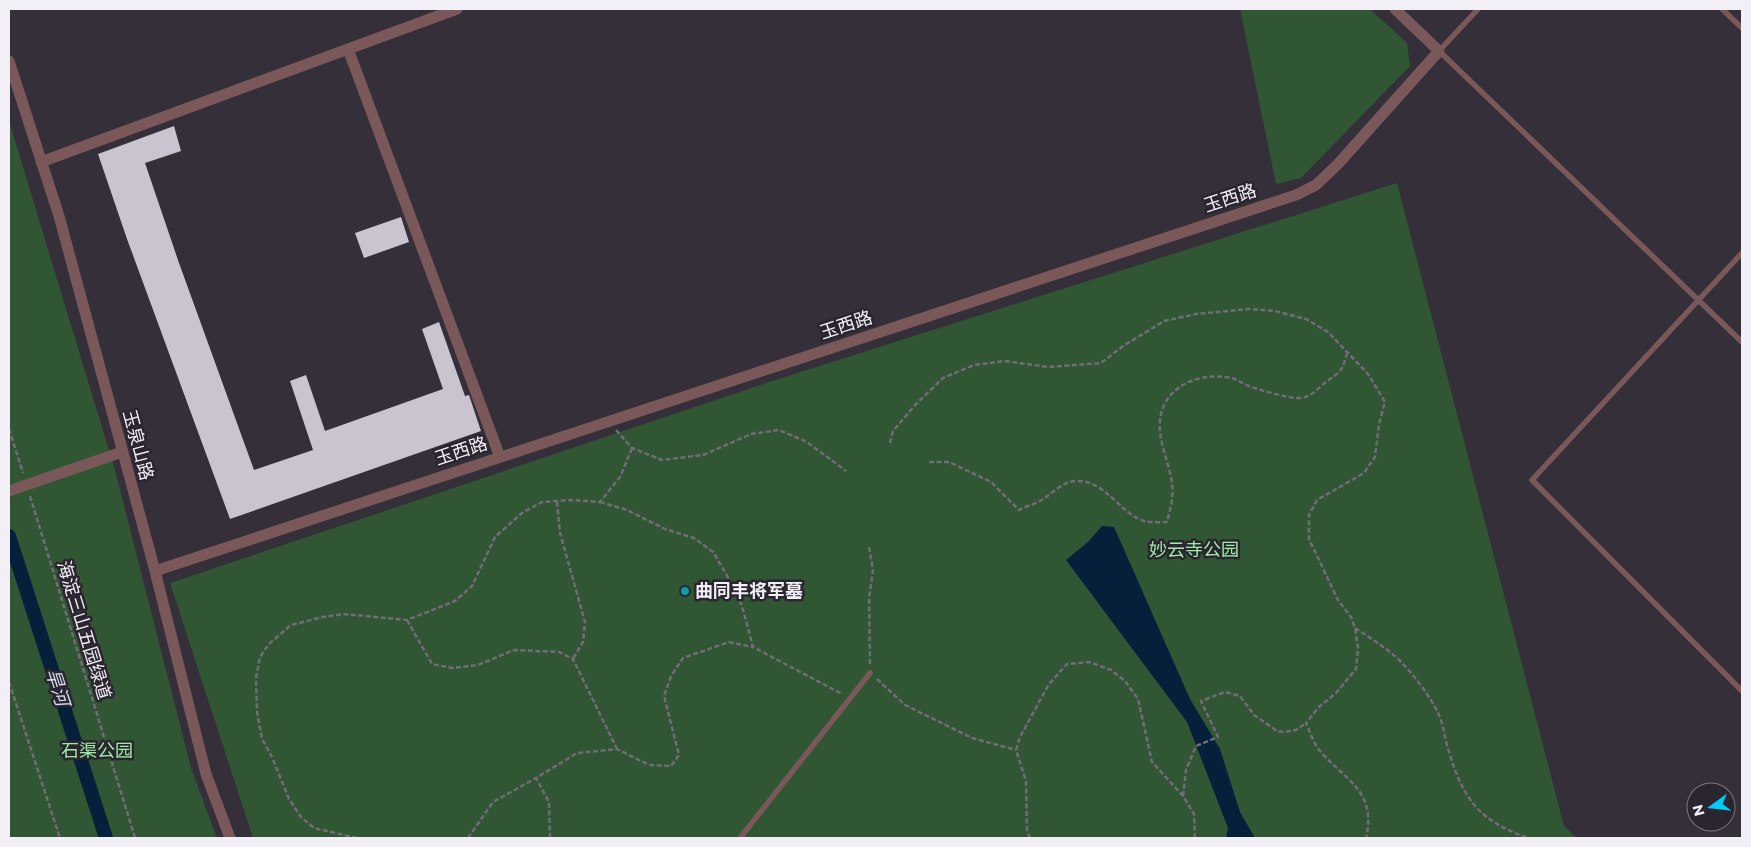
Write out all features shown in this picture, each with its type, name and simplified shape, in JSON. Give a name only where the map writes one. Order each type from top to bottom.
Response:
[{"type":"street","points":[[41,162],[457,9]]},
{"type":"street","points":[[1395,9],[1438,51]]},
{"type":"street","points":[[348,49],[500,457]]},
{"type":"street","name":"玉西路","points":[[155,571],[1296,194],[1316,185],[1338,164],[1438,51]]},
{"type":"street","name":"玉泉山路","points":[[9,61],[59,216],[155,571],[206,774],[230,838]]},
{"type":"street","points":[[9,490],[122,452]]},
{"type":"lane","points":[[1478,9],[1438,51],[1742,342]]},
{"type":"lane","points":[[1722,9],[1742,28]]},
{"type":"lane","points":[[1742,253],[1532,480],[1742,691]]},
{"type":"lane","points":[[740,838],[870,672]]},
{"type":"path","points":[[890,443],[894,431],[923,397],[943,378],[974,365],[1005,361],[1048,367],[1101,363],[1123,346],[1164,321],[1196,314],[1249,309],[1275,311],[1306,319],[1328,332],[1368,374],[1385,402],[1379,424],[1376,457],[1364,474],[1317,500],[1309,515],[1309,539],[1338,600],[1351,617],[1355,628],[1358,648],[1356,669],[1336,692],[1296,730],[1277,731],[1254,715],[1240,696],[1225,692],[1201,701],[1218,737],[1196,746],[1186,770],[1183,796]]},
{"type":"path","points":[[929,462],[949,462],[991,482],[1019,510],[1043,499],[1054,489],[1075,480],[1094,484],[1114,498],[1128,512],[1144,521],[1168,522],[1172,484],[1160,439],[1160,418],[1165,403],[1172,394],[1189,380],[1209,376],[1233,378],[1248,386],[1298,398],[1314,394],[1323,384],[1342,370],[1347,353]]},
{"type":"path","points":[[608,421],[632,448],[662,460],[704,455],[751,434],[779,430],[807,442],[846,471]]},
{"type":"path","name":"海淀三山五园绿道","points":[[9,429],[135,838]]},
{"type":"path","points":[[600,502],[620,477],[632,448]]},
{"type":"path","points":[[557,501],[560,533],[585,622],[583,642],[573,659]]},
{"type":"path","points":[[357,838],[314,828],[302,817],[289,799],[262,739],[257,712],[256,678],[260,658],[269,644],[291,625],[344,614],[407,620],[455,601],[472,586],[495,537],[522,513],[542,502],[600,502],[627,510],[664,529],[694,538],[713,552],[742,606],[753,647]]},
{"type":"path","points":[[869,547],[873,570],[869,598],[870,672],[905,705],[972,738],[1016,750]]},
{"type":"path","points":[[407,620],[432,664],[452,668],[478,665],[514,650],[559,652],[573,659],[617,749]]},
{"type":"path","points":[[1355,628],[1396,658],[1422,687],[1439,716],[1449,753],[1464,791],[1485,817],[1507,830],[1528,838]]},
{"type":"path","points":[[468,838],[493,802],[577,753],[617,749],[649,765],[671,766],[679,755],[664,696],[671,676],[683,658],[728,642],[753,647],[850,698]]},
{"type":"path","points":[[1030,838],[1027,830],[1026,781],[1016,750],[1020,737],[1049,684],[1067,664],[1089,662],[1111,670],[1126,681],[1138,699],[1152,762],[1183,796],[1194,814],[1195,838]]},
{"type":"path","points":[[9,682],[60,838]]},
{"type":"path","points":[[1306,722],[1318,749],[1360,790],[1369,826],[1366,838]]},
{"type":"path","points":[[536,778],[549,802],[550,838]]},
{"type":"green space","points":[[1240,9],[1370,9],[1407,43],[1410,66],[1301,178],[1276,184]]},
{"type":"green space","name":"石渠公园","points":[[9,121],[115,470],[191,768],[217,838],[9,838]]},
{"type":"green space","name":"妙云寺公园","points":[[1397,183],[1564,826],[1577,838],[253,838],[170,583],[772,381]]},
{"type":"water","points":[[1102,526],[1114,527],[1190,699],[1220,749],[1240,812],[1255,838],[1226,838],[1228,828],[1187,722],[1066,560],[1088,542]]},
{"type":"building","points":[[174,126],[181,151],[145,163],[254,470],[313,450],[290,381],[306,375],[325,431],[443,389],[422,329],[439,322],[465,396],[469,395],[481,431],[230,519],[127,239],[98,154]]},
{"type":"building","points":[[401,217],[409,242],[364,258],[355,233]]},
{"type":"waterway","name":"旱河","points":[[9,536],[106,838]]},
{"type":"place","name":"曲同丰将军墓","points":[[685,591]]}]
